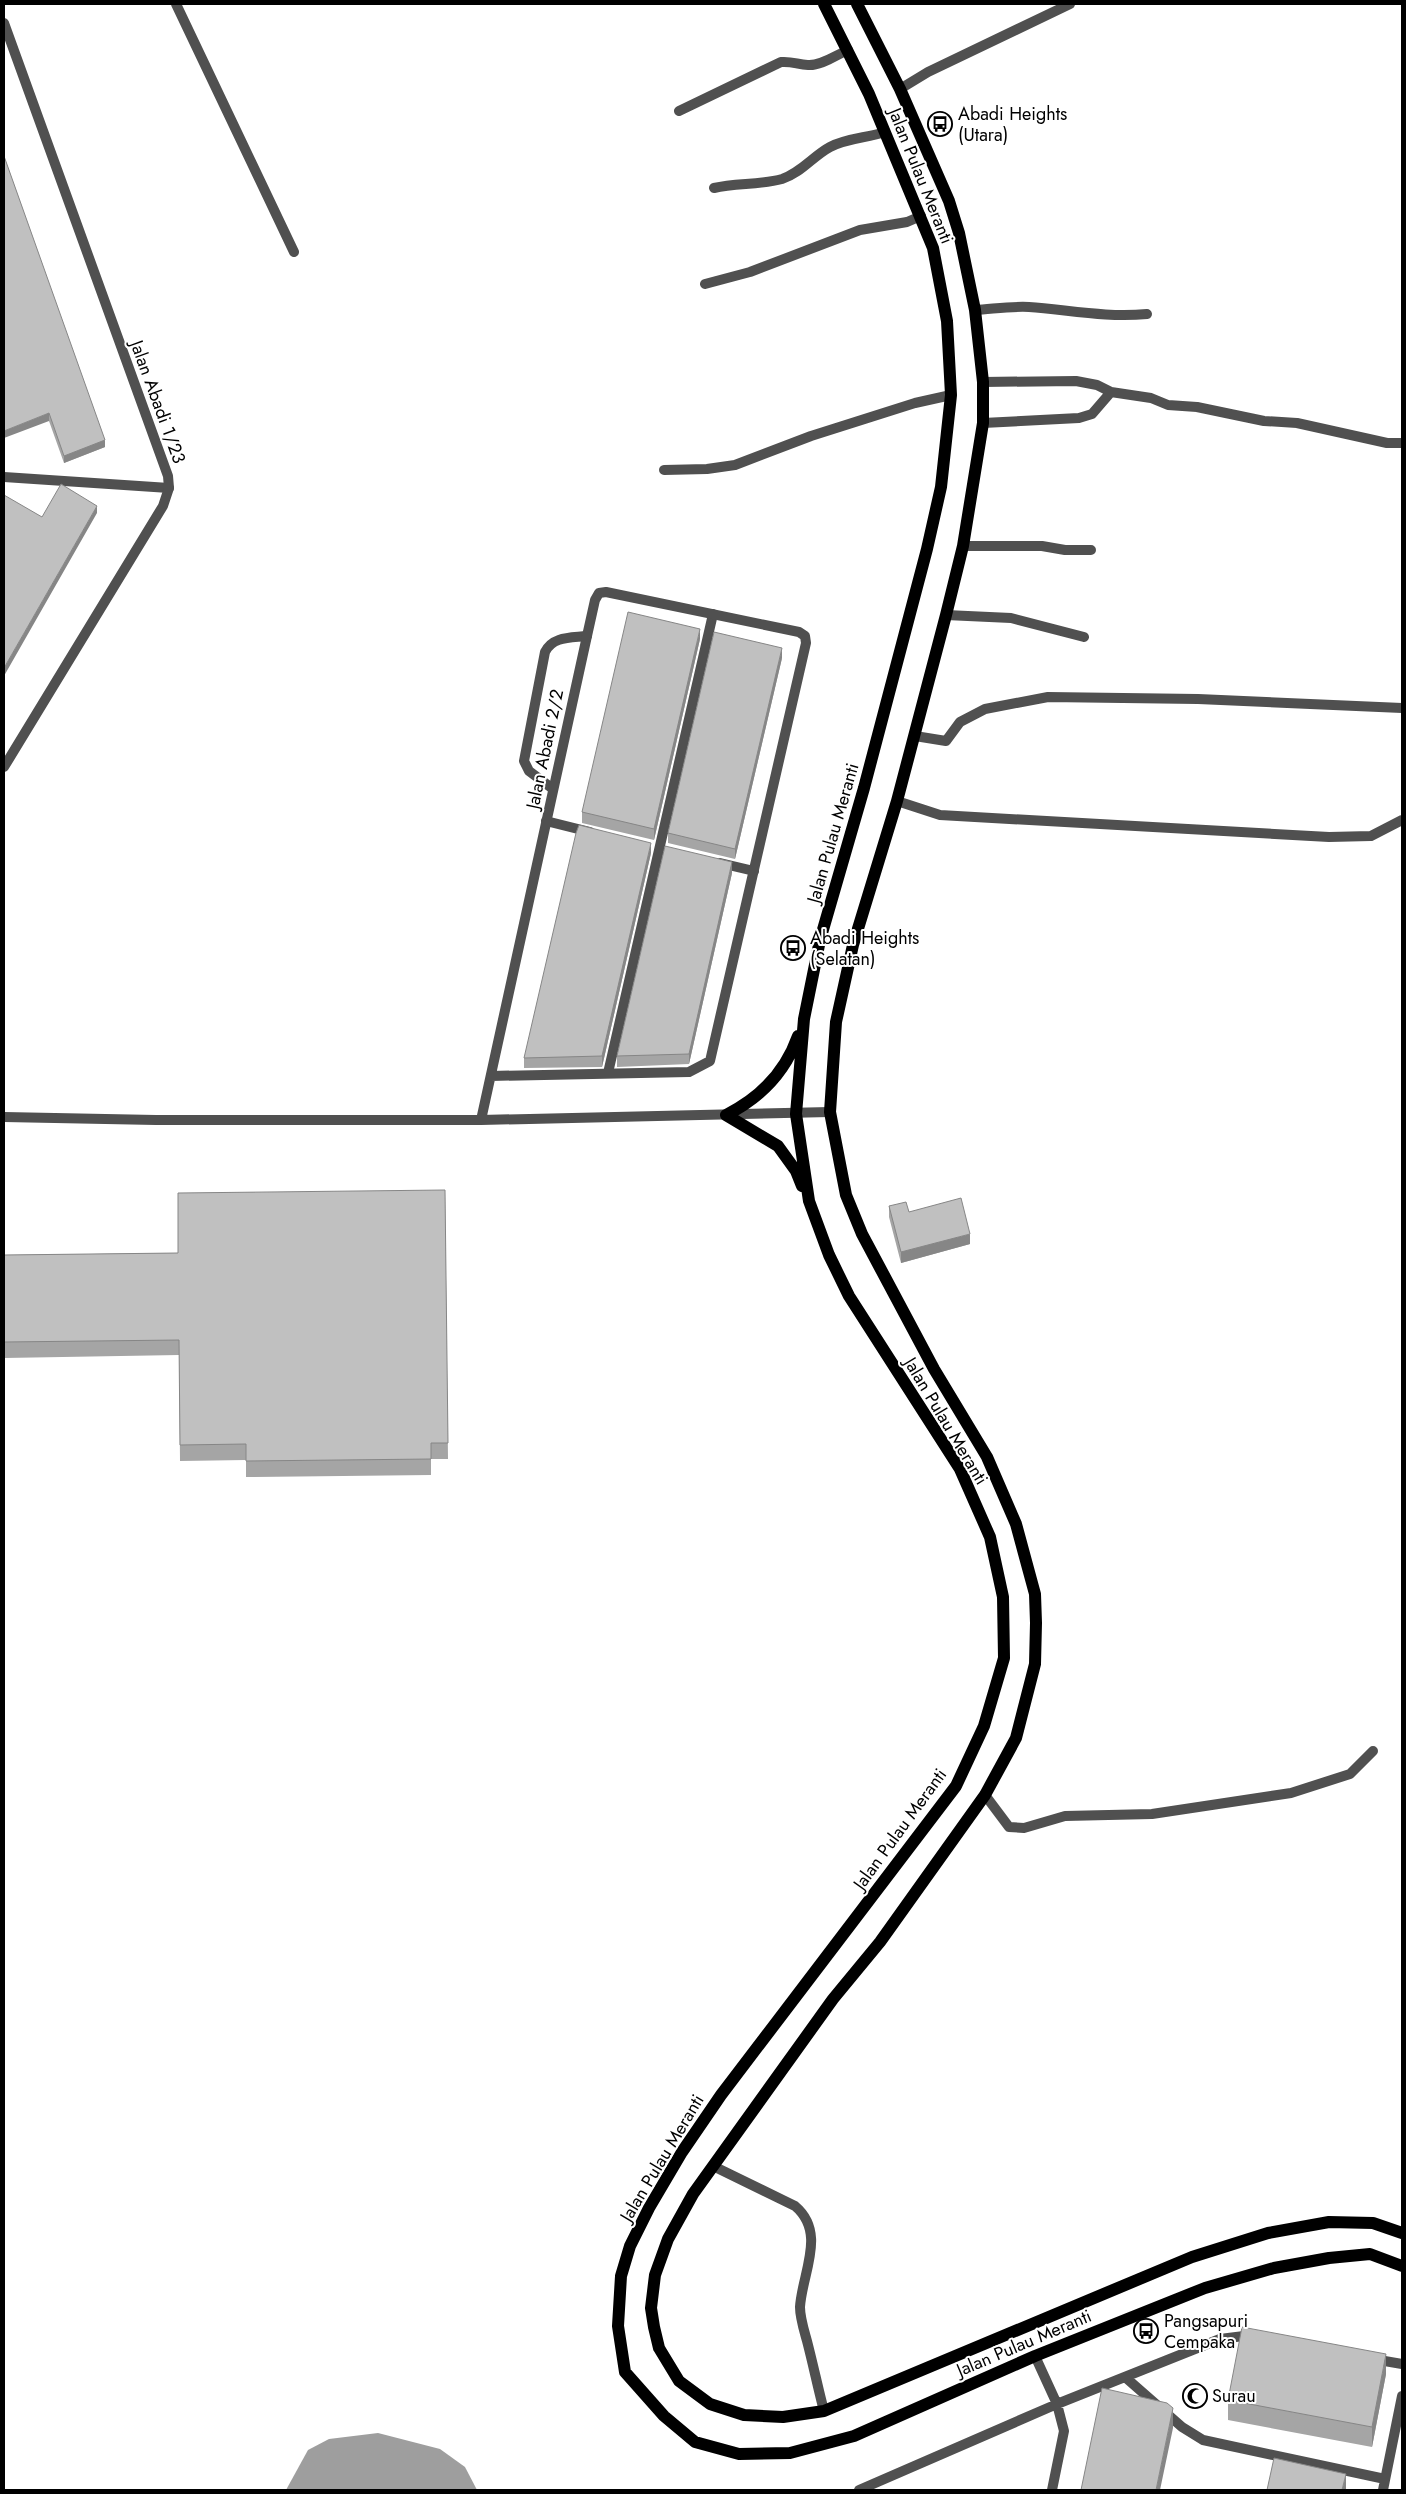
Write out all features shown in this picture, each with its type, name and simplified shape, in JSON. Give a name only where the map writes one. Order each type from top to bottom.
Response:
[{"type":"main road","name":"Jalan Pulau Meranti","points":[[824,4],[848,50],[885,132],[933,248],[947,321],[951,395],[940,487],[927,549],[867,779],[820,940],[804,1019],[796,1114],[809,1201],[829,1255],[849,1296],[960,1469],[990,1537],[1003,1597],[1004,1658],[984,1726],[956,1786],[721,2095],[682,2152],[649,2208],[630,2246],[621,2276],[618,2326],[625,2372],[664,2416],[695,2442],[739,2454],[790,2453],[854,2436],[1035,2356],[1205,2288],[1274,2268],[1329,2258],[1370,2254],[1402,2266]]},
{"type":"main road","name":"Jalan Pulau Meranti","points":[[857,4],[900,90],[949,201],[959,233],[975,310],[983,382],[983,423],[963,546],[946,615],[897,801],[852,944],[836,1022],[830,1112],[846,1195],[862,1234],[934,1369],[987,1457],[1016,1524],[1035,1594],[1035,1664],[1016,1738],[986,1795],[880,1942],[833,1999],[713,2166],[693,2194],[668,2239],[655,2275],[651,2308],[659,2348],[679,2381],[710,2404],[744,2414],[783,2416],[824,2411],[1192,2258],[1268,2233],[1329,2222],[1374,2223],[1402,2233]]},
{"type":"main road","points":[[804,1019],[784,1068],[760,1094],[726,1115],[778,1146],[796,1171],[809,1201]]},
{"type":"street","points":[[176,4],[294,252]]},
{"type":"street","points":[[900,90],[928,72],[1070,4]]},
{"type":"street","name":"Jalan Abadi 1/23","points":[[4,23],[168,476],[169,488],[163,506],[4,767]]},
{"type":"street","points":[[679,111],[781,62],[793,61],[806,66],[848,50]]},
{"type":"street","points":[[714,188],[733,183],[783,179],[802,169],[830,148],[848,140],[868,138],[885,132]]},
{"type":"street","points":[[705,284],[750,272],[860,230],[906,222],[921,216]]},
{"type":"street","points":[[975,310],[1026,307],[1084,314],[1126,316],[1147,314]]},
{"type":"street","points":[[983,382],[1076,381],[1097,385],[1110,392],[1132,394],[1168,405],[1197,407],[1264,421],[1297,424],[1355,434],[1387,443],[1402,443]]},
{"type":"street","points":[[983,423],[1079,418],[1092,414],[1110,392]]},
{"type":"street","points":[[664,470],[707,469],[735,465],[811,436],[915,403],[951,395]]},
{"type":"street","points":[[4,477],[169,488]]},
{"type":"street","points":[[963,546],[1042,546],[1065,550],[1091,550]]},
{"type":"street","name":"Jalan Abadi 2/2","points":[[481,1120],[595,600],[599,593],[606,592],[713,614],[799,632],[805,636],[806,644],[754,871]]},
{"type":"street","points":[[608,1073],[713,614]]},
{"type":"street","points":[[946,615],[1011,618],[1084,637]]},
{"type":"street","points":[[554,788],[529,771],[524,761],[546,652],[549,645],[558,640],[587,636]]},
{"type":"street","points":[[915,736],[946,741],[960,722],[985,709],[1048,697],[1198,699],[1402,708]]},
{"type":"street","points":[[897,801],[940,815],[1329,837],[1371,836],[1402,820]]},
{"type":"street","points":[[546,821],[603,835]]},
{"type":"street","points":[[491,1076],[689,1072],[710,1061],[754,871],[706,860]]},
{"type":"street","points":[[4,1117],[156,1120],[481,1120],[830,1112]]},
{"type":"street","points":[[986,1795],[1009,1827],[1024,1828],[1065,1816],[1152,1814],[1291,1793],[1350,1774],[1373,1751]]},
{"type":"street","points":[[713,2166],[795,2206],[804,2214],[809,2225],[812,2241],[800,2309],[824,2411]]},
{"type":"street","points":[[862,2490],[1057,2404],[1220,2339],[1244,2336],[1262,2339]]},
{"type":"street","points":[[1035,2356],[1057,2404],[1064,2431],[1052,2490]]},
{"type":"street","points":[[1365,2357],[1402,2364]]},
{"type":"street","points":[[1126,2378],[1182,2427],[1202,2440],[1385,2479]]},
{"type":"street","points":[[1383,2490],[1402,2396]]},
{"type":"shaded area","points":[[378,2433],[440,2449],[465,2467],[477,2490],[286,2490],[308,2450],[329,2439]]},
{"type":"building","points":[[4,156],[105,440],[64,456],[49,413],[4,431]]},
{"type":"building","points":[[61,484],[97,506],[4,668],[4,495],[42,517]]},
{"type":"building","points":[[628,612],[700,629],[654,829],[582,812]]},
{"type":"building","points":[[714,632],[782,648],[735,849],[668,833]]},
{"type":"building","points":[[579,825],[651,843],[602,1056],[524,1058],[576,833]]},
{"type":"building","points":[[665,846],[732,862],[689,1054],[617,1056]]},
{"type":"building","points":[[445,1190],[448,1443],[431,1443],[431,1459],[246,1461],[246,1444],[180,1445],[179,1340],[4,1342],[4,1255],[178,1253],[178,1193]]},
{"type":"building","points":[[961,1198],[970,1234],[901,1252],[889,1206],[906,1202],[909,1212]]},
{"type":"building","points":[[1242,2327],[1386,2354],[1372,2427],[1228,2400]]},
{"type":"building","points":[[1102,2388],[1167,2403],[1173,2408],[1156,2490],[1081,2490]]},
{"type":"building","points":[[1274,2458],[1346,2474],[1342,2490],[1267,2490]]},
{"type":"place","name":"Abadi Heights (Utara)","points":[[940,124]]},
{"type":"place","name":"Abadi Heights (Selatan)","points":[[793,948]]},
{"type":"place","name":"Pangsapuri Cempaka","points":[[1146,2331]]},
{"type":"place","name":"Surau","points":[[1195,2396]]}]
